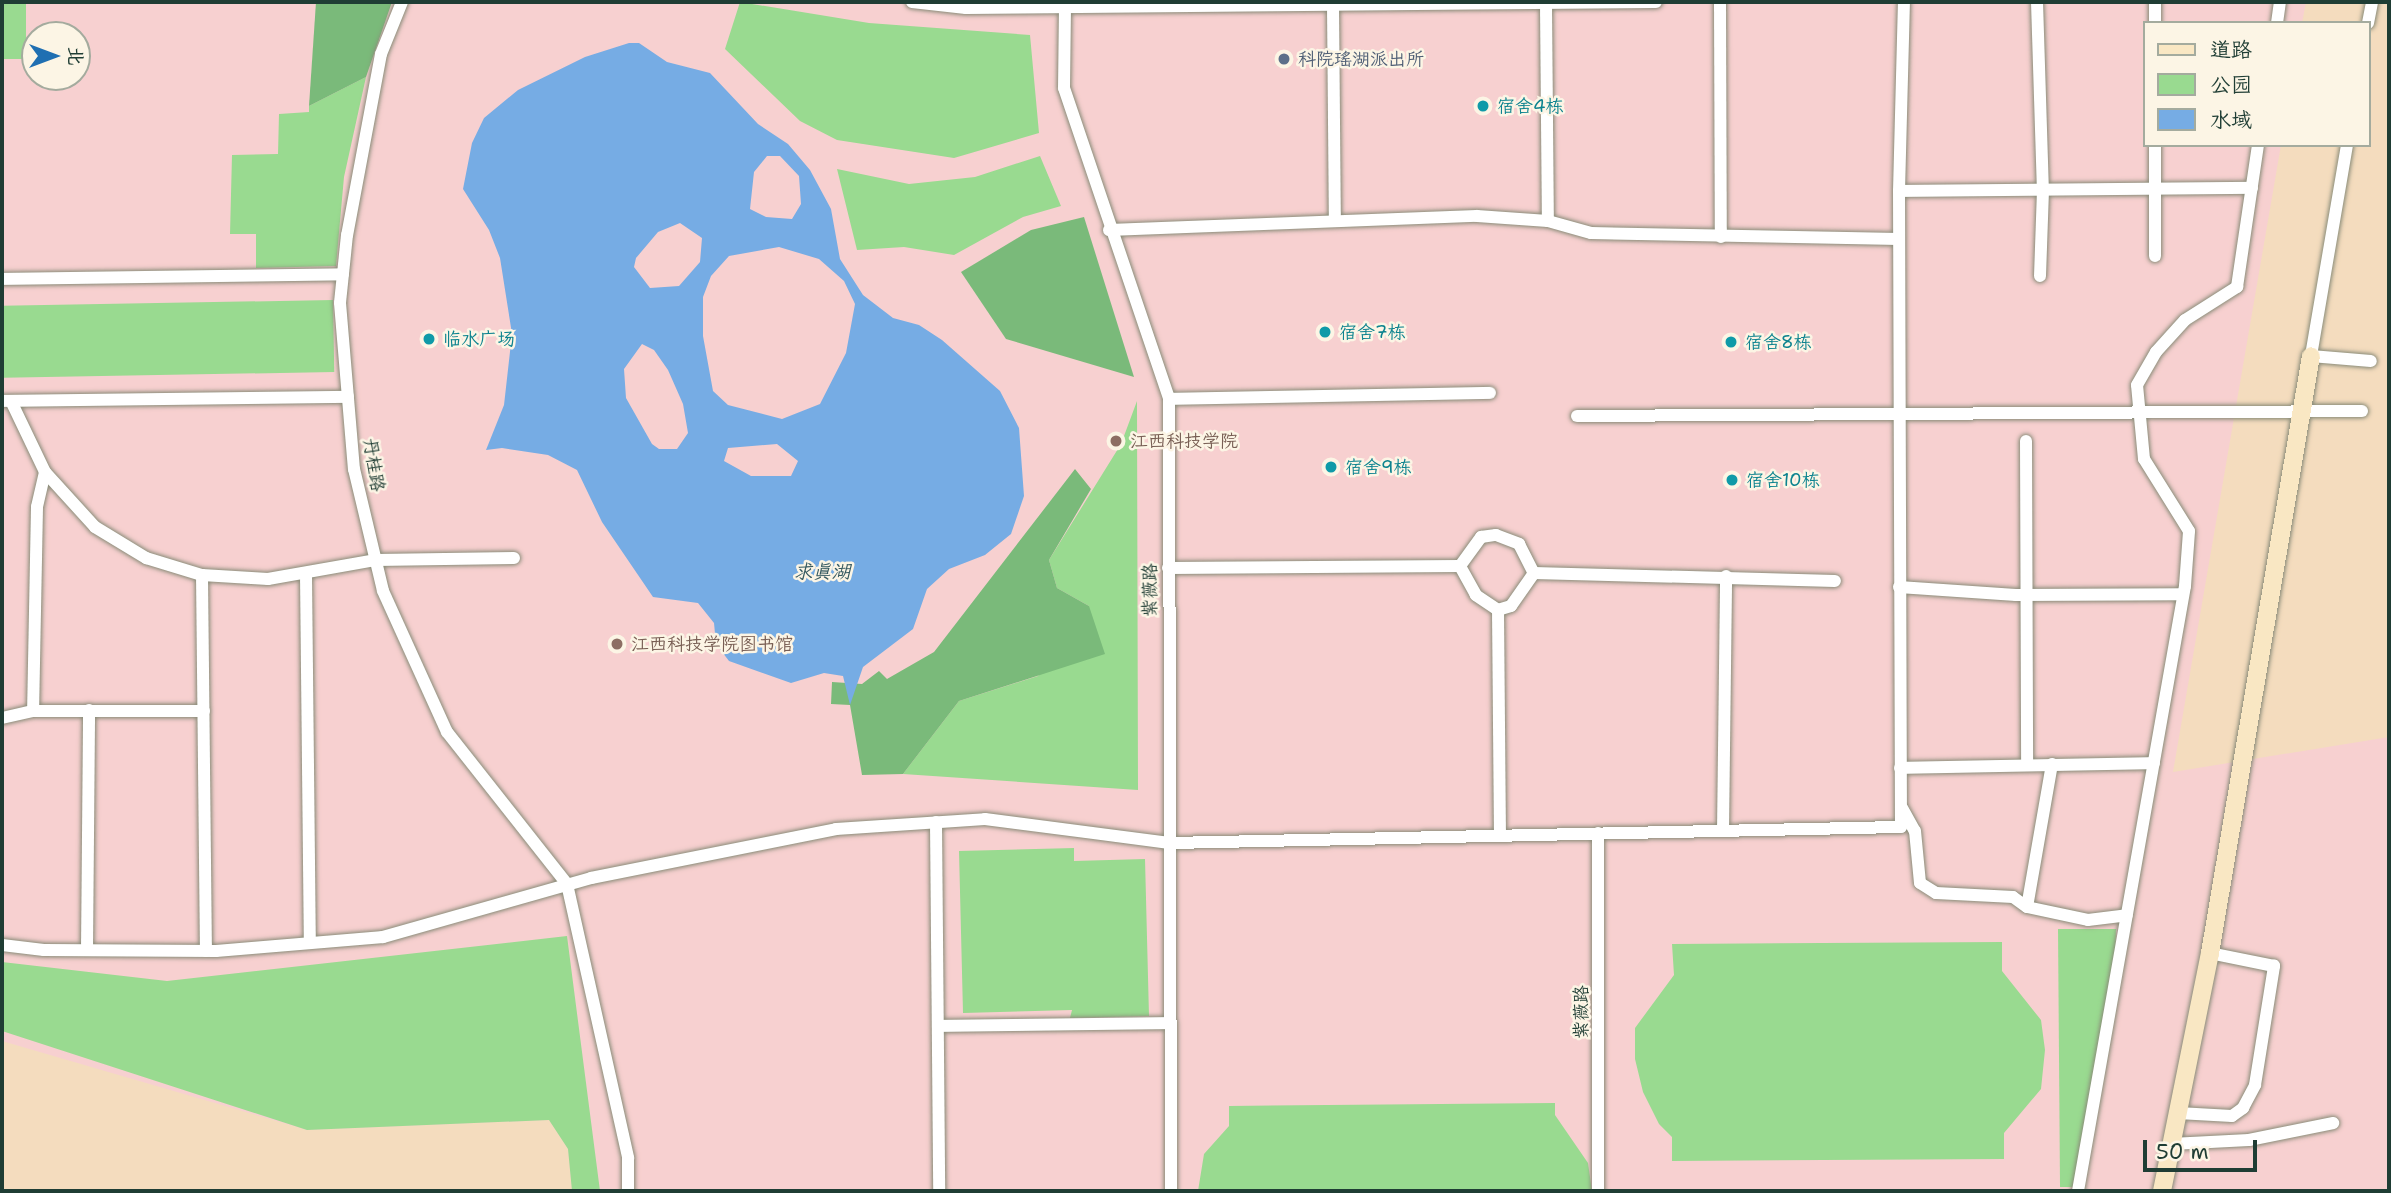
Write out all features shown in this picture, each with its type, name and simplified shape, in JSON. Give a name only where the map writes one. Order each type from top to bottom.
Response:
[{"type":"street","name":"丹桂路","points":[[402,2],[380,54],[340,303],[354,469],[383,591],[447,732],[567,884]]},
{"type":"street","points":[[912,2],[966,8],[1657,2]]},
{"type":"street","points":[[1720,2],[1721,237]]},
{"type":"street","points":[[2,945],[88,950],[206,951],[383,937],[567,884],[836,828],[985,819],[1167,841],[1901,827],[1899,191],[1904,2]]},
{"type":"street","points":[[2037,2],[2043,190],[2040,276]]},
{"type":"street","points":[[2155,21],[2156,2]]},
{"type":"street","points":[[2277,21],[2280,2]]},
{"type":"street","points":[[2368,21],[2372,2]]},
{"type":"street","points":[[1546,5],[1548,221]]},
{"type":"street","points":[[1332,6],[1335,221]]},
{"type":"street","name":"紫薇路","points":[[1065,7],[1064,88],[1109,229],[1169,399],[1167,841],[1171,1191]]},
{"type":"street","points":[[2155,147],[2155,256]]},
{"type":"street","points":[[2078,1191],[2183,594],[2189,531],[2144,459],[2137,385],[2156,352],[2185,320],[2236,287],[2258,147]]},
{"type":"street","points":[[2162,1191],[2210,953],[2347,147]]},
{"type":"street","points":[[1899,191],[2252,188]]},
{"type":"street","points":[[1109,229],[1477,216],[1548,221],[1591,233],[1899,239]]},
{"type":"street","points":[[2,279],[343,274]]},
{"type":"street","points":[[2311,356],[2371,361]]},
{"type":"street","points":[[1169,399],[1490,393]]},
{"type":"street","points":[[348,397],[6,401],[45,472],[95,527],[146,558],[202,575],[306,575],[376,560],[514,558]]},
{"type":"street","points":[[1577,416],[1899,416],[2140,410],[2362,411]]},
{"type":"street","points":[[2026,441],[2027,764]]},
{"type":"street","points":[[33,710],[37,507],[45,472]]},
{"type":"street","points":[[1460,566],[1481,537],[1496,535],[1519,544],[1534,573]]},
{"type":"street","points":[[1168,568],[1460,566]]},
{"type":"street","points":[[1460,566],[1476,595],[1498,610]]},
{"type":"street","points":[[1534,573],[1726,576],[1835,581]]},
{"type":"street","points":[[1498,610],[1511,606],[1534,573]]},
{"type":"street","points":[[202,575],[206,951]]},
{"type":"street","points":[[306,575],[310,943]]},
{"type":"street","points":[[1723,831],[1726,576]]},
{"type":"street","points":[[1899,587],[2025,595],[2183,594]]},
{"type":"street","points":[[1498,610],[1500,836]]},
{"type":"street","points":[[2,718],[33,710],[204,711]]},
{"type":"street","points":[[88,950],[89,710]]},
{"type":"street","points":[[1900,768],[2154,763]]},
{"type":"street","points":[[2027,907],[2052,764]]},
{"type":"street","points":[[1901,805],[1915,831],[1920,883],[1936,892],[2012,897],[2027,907],[2088,920],[2127,915]]},
{"type":"street","points":[[936,822],[939,1191]]},
{"type":"street","name":"紫薇路","points":[[1598,833],[1598,1191]]},
{"type":"street","points":[[567,884],[628,1158],[628,1191]]},
{"type":"street","points":[[2178,1113],[2232,1116],[2243,1108],[2255,1085],[2274,967],[2210,953]]},
{"type":"street","points":[[938,1026],[1169,1023]]},
{"type":"street","points":[[2171,1144],[2249,1140],[2333,1123]]},
{"type":"shaded area","name":"江西科技学院","points":[[2,2],[2306,2],[2302,21],[2142,21],[2142,147],[2281,147],[2173,772],[2389,737],[2389,1191],[572,1191],[568,1149],[549,1120],[307,1130],[2,1041]]},
{"type":"green space","points":[[2,2],[26,2],[26,21],[21,21],[21,59],[2,59]]},
{"type":"green space","points":[[316,2],[392,2],[366,77],[309,106]]},
{"type":"green space","points":[[740,2],[869,23],[1030,35],[1039,133],[954,158],[837,140],[800,121],[725,49]]},
{"type":"green space","points":[[366,77],[344,177],[336,266],[256,268],[256,234],[230,234],[232,155],[278,154],[279,114],[309,112],[309,106]]},
{"type":"green space","points":[[1040,156],[1061,206],[1023,217],[954,255],[904,247],[857,250],[837,169],[909,184],[975,177]]},
{"type":"green space","points":[[1084,217],[1134,377],[1006,339],[961,272],[1031,230]]},
{"type":"green space","points":[[333,300],[334,372],[3,378],[2,306]]},
{"type":"green space","points":[[1137,401],[1138,790],[903,774],[959,701],[1038,676],[1089,606],[1057,588],[1049,560],[1121,444]]},
{"type":"green space","points":[[1075,469],[1091,489],[1049,560],[1057,588],[1089,606],[1105,654],[959,701],[903,774],[862,775],[850,705],[831,704],[832,682],[862,684],[879,671],[887,679],[934,652]]},
{"type":"green space","points":[[1074,848],[1074,861],[1145,859],[1149,1016],[1070,1018],[1072,1010],[963,1013],[959,851]]},
{"type":"green space","points":[[2058,929],[2116,929],[2115,969],[2077,1187],[2060,1187]]},
{"type":"green space","points":[[567,936],[600,1191],[572,1191],[568,1149],[549,1120],[307,1130],[2,1031],[2,962],[167,981]]},
{"type":"green space","points":[[2002,942],[2002,971],[2041,1020],[2045,1050],[2041,1089],[2004,1133],[2004,1159],[1672,1161],[1672,1137],[1659,1124],[1643,1092],[1635,1059],[1635,1028],[1674,975],[1672,944]]},
{"type":"green space","points":[[1555,1103],[1555,1115],[1588,1163],[1592,1191],[1198,1191],[1204,1154],[1229,1126],[1229,1106]]},
{"type":"water","name":"求真湖","points":[[629,43],[639,43],[667,62],[710,73],[758,124],[788,144],[810,170],[831,209],[840,259],[863,295],[893,318],[919,325],[942,340],[1000,391],[1019,428],[1024,496],[1011,534],[985,555],[949,569],[927,589],[913,629],[863,667],[850,705],[843,676],[824,673],[791,683],[729,661],[716,644],[714,623],[698,603],[653,597],[602,522],[577,470],[548,455],[502,448],[486,450],[504,405],[512,334],[500,258],[489,230],[463,189],[472,143],[484,118],[518,90],[585,57]],"holes":[[[767,156],[780,156],[799,176],[801,204],[792,219],[766,217],[750,209],[754,172]],[[680,223],[702,238],[700,262],[679,286],[650,288],[634,267],[636,258],[658,232]],[[779,247],[819,259],[844,281],[855,304],[846,353],[820,404],[782,419],[728,405],[713,391],[703,336],[703,297],[711,276],[729,256]],[[642,344],[654,350],[668,370],[683,404],[688,433],[677,449],[659,449],[652,444],[626,398],[624,369]],[[777,444],[798,461],[791,476],[751,476],[724,461],[728,448]]]},
{"type":"place","name":"科院瑶湖派出所","points":[[1284,59]]},
{"type":"place","name":"宿舍4栋","points":[[1483,106]]},
{"type":"place","name":"宿舍7栋","points":[[1325,332]]},
{"type":"place","name":"临水广场","points":[[429,339]]},
{"type":"place","name":"宿舍8栋","points":[[1731,342]]},
{"type":"place","name":"江西科技学院","points":[[1116,441]]},
{"type":"place","name":"宿舍9栋","points":[[1331,467]]},
{"type":"place","name":"宿舍10栋","points":[[1732,480]]},
{"type":"place","name":"江西科技学院图书馆","points":[[617,644]]}]
